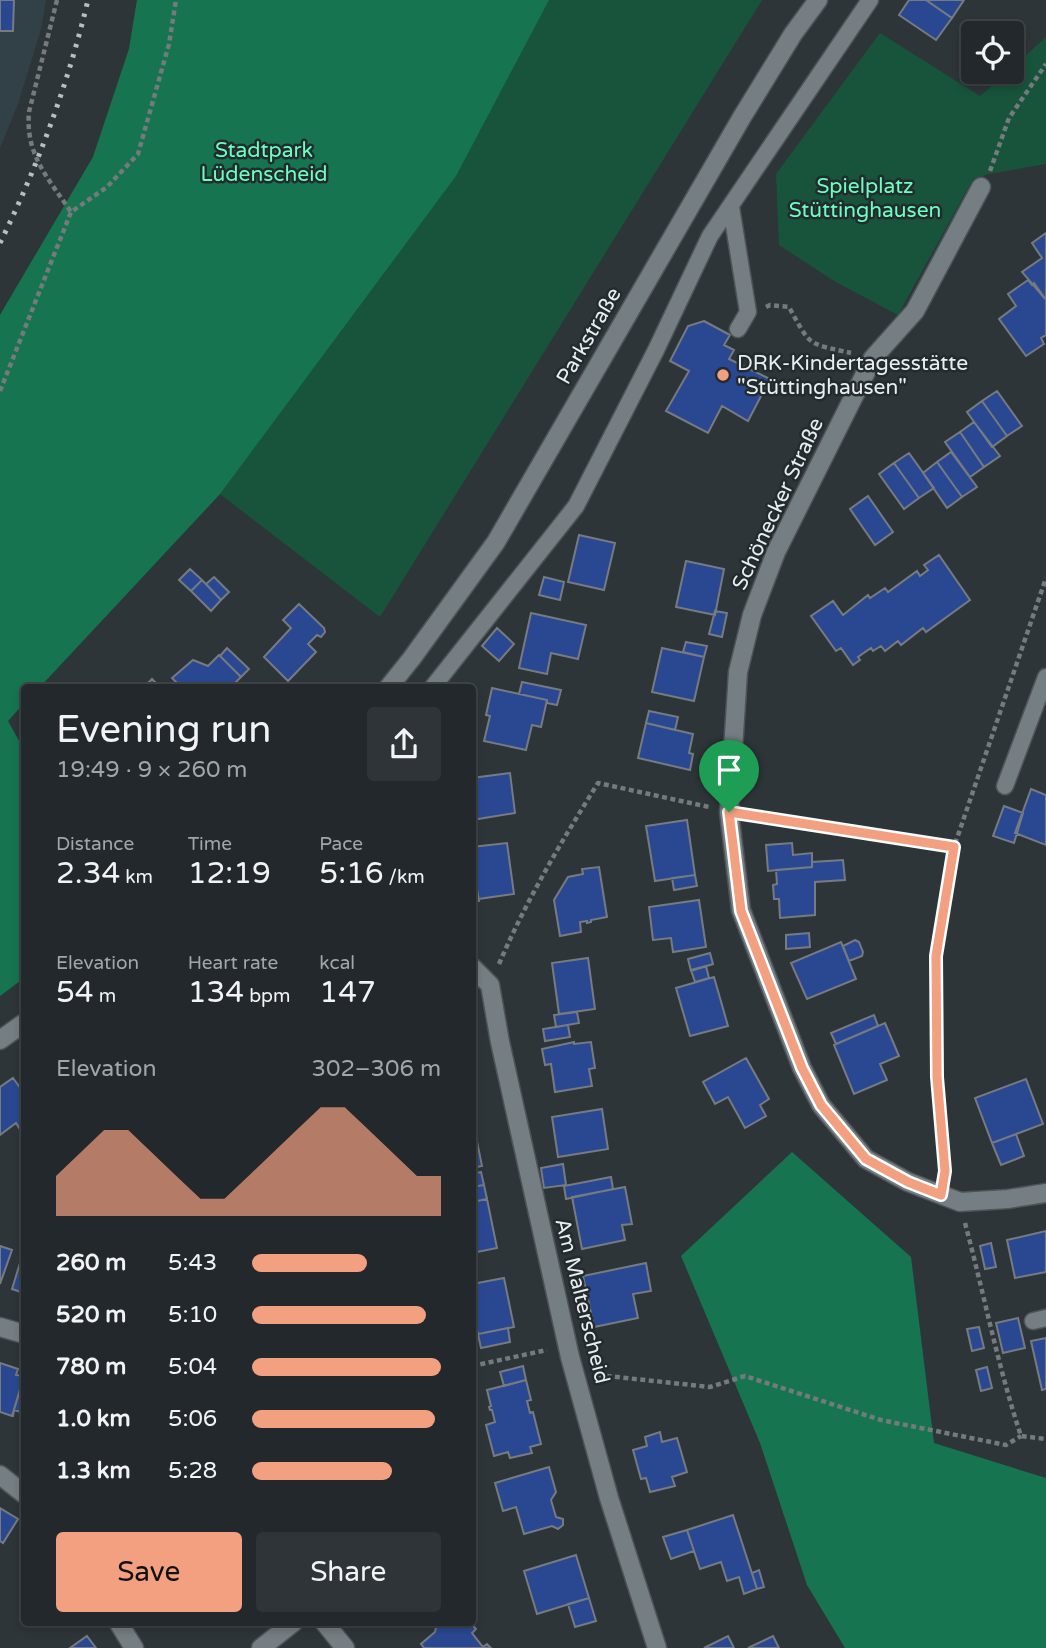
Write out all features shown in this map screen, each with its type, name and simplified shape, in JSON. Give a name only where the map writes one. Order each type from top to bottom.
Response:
[{"type":"street","name":"Parkstraße","points":[[391,684],[496,542],[742,117],[793,34],[818,0]]},
{"type":"street","name":"Schönecker Straße","points":[[981,187],[915,311],[873,358],[776,552],[752,615],[738,673],[729,812],[741,911],[802,1068],[821,1105],[866,1159],[908,1182],[941,1195],[960,1202],[1046,1193]]},
{"type":"street","points":[[476,971],[491,985]]},
{"type":"street","name":"Am Malterscheid","points":[[491,985],[500,1042],[569,1351],[609,1498],[657,1648]]},
{"type":"street","points":[[0,1040],[21,1025]]},
{"type":"street","points":[[0,1327],[21,1333]]},
{"type":"street","points":[[0,1475],[21,1492]]},
{"type":"street","points":[[120,1626],[134,1648]]},
{"type":"street","points":[[261,1648],[289,1626]]},
{"type":"street","points":[[327,1626],[345,1648]]},
{"type":"lane","points":[[435,684],[576,506],[656,350],[710,236],[870,0]]},
{"type":"lane","points":[[731,206],[747,313],[738,329]]},
{"type":"lane","points":[[1005,786],[1046,677]]},
{"type":"path","points":[[57,0],[29,112],[28,127],[31,147],[37,161],[71,212]]},
{"type":"path","points":[[0,391],[71,212],[107,187],[138,153],[169,44],[176,0]]},
{"type":"path","points":[[981,187],[989,174],[1009,118],[1046,64]]},
{"type":"path","points":[[747,313],[754,314],[769,305],[789,307],[807,340],[815,345],[873,358]]},
{"type":"path","points":[[941,1195],[945,1171],[937,1077],[936,956],[954,847],[1046,578]]},
{"type":"path","points":[[491,985],[517,922],[558,846],[598,783],[729,812],[954,847]]},
{"type":"path","points":[[960,1202],[1004,1387],[1021,1436]]},
{"type":"path","points":[[476,1365],[569,1351],[586,1372],[608,1377],[710,1387],[745,1376],[881,1420],[1006,1445],[1021,1436],[1046,1439]]},
{"type":"shaded area","points":[[0,0],[46,0],[41,29],[18,104],[0,148]]},
{"type":"green space","name":"Stadtpark Lüdenscheid","points":[[137,0],[762,0],[380,617],[220,494],[43,684],[21,684],[21,706],[8,721],[21,745],[21,980],[0,996],[0,315],[93,157],[129,49]]},
{"type":"green space","name":"Stadtpark Lüdenscheid","points":[[137,0],[549,0],[456,176],[220,494],[43,684],[21,684],[21,706],[8,721],[21,745],[21,980],[0,996],[0,315],[93,157],[129,49]]},
{"type":"green space","name":"Spielplatz Stüttinghausen","points":[[880,33],[980,96],[994,84],[1024,84],[1024,57],[1046,37],[1046,164],[973,179],[898,315],[834,281],[779,245],[776,174]]},
{"type":"green space","points":[[792,1152],[911,1257],[934,1443],[1046,1478],[1046,1648],[845,1648],[807,1585],[760,1443],[681,1256]]},
{"type":"building","points":[[0,0],[14,0],[13,31],[0,31]]},
{"type":"building","points":[[909,0],[926,0],[952,18],[936,40],[899,15]]},
{"type":"building","points":[[926,0],[964,0],[952,18]]},
{"type":"building","points":[[1046,233],[1046,300],[1022,272],[1042,258],[1032,243]]},
{"type":"building","points":[[1028,280],[1032,285],[1034,283],[1046,300],[1046,335],[1041,338],[1044,344],[1026,356],[999,319],[1016,306],[1008,294]]},
{"type":"building","name":"DRK-Kindertagesstätte \"Stüttinghausen\"","points":[[704,321],[730,335],[724,345],[734,350],[729,359],[770,379],[748,421],[722,406],[708,433],[666,411],[689,371],[670,361],[688,326]]},
{"type":"building","points":[[997,391],[1022,426],[1007,436],[982,401]]},
{"type":"building","points":[[982,401],[1007,436],[992,447],[967,412]]},
{"type":"building","points":[[974,422],[1000,456],[984,467],[960,432]]},
{"type":"building","points":[[960,432],[984,467],[970,477],[945,442]]},
{"type":"building","points":[[951,452],[977,487],[962,497],[937,462]]},
{"type":"building","points":[[909,453],[934,488],[919,498],[894,463]]},
{"type":"building","points":[[937,462],[962,497],[947,508],[923,473]]},
{"type":"building","points":[[894,463],[919,498],[904,509],[879,474]]},
{"type":"building","points":[[868,496],[893,532],[875,545],[850,509]]},
{"type":"building","points":[[579,535],[615,543],[604,590],[568,582]]},
{"type":"building","points":[[939,555],[970,600],[926,632],[923,628],[901,645],[898,641],[885,651],[881,646],[873,651],[871,648],[858,657],[860,660],[853,665],[841,648],[836,651],[811,616],[833,601],[843,615],[868,595],[870,598],[885,588],[888,592],[917,571],[920,576],[928,570],[924,565]]},
{"type":"building","points":[[686,561],[724,569],[715,615],[676,607]]},
{"type":"building","points":[[190,569],[202,580],[191,591],[179,580]]},
{"type":"building","points":[[214,577],[229,592],[221,600],[206,584]]},
{"type":"building","points":[[544,577],[564,582],[560,600],[539,595]]},
{"type":"building","points":[[202,580],[221,600],[211,611],[191,591]]},
{"type":"building","points":[[299,604],[325,632],[321,637],[317,635],[308,644],[316,652],[288,681],[264,657],[291,628],[283,620]]},
{"type":"building","points":[[715,611],[727,613],[722,637],[709,634]]},
{"type":"building","points":[[531,613],[586,625],[578,659],[551,653],[547,674],[519,668]]},
{"type":"building","points":[[497,628],[514,644],[499,661],[482,646]]},
{"type":"building","points":[[686,642],[707,646],[704,657],[683,652]]},
{"type":"building","points":[[227,648],[249,669],[241,677],[220,656]]},
{"type":"building","points":[[662,648],[704,657],[694,701],[652,692]]},
{"type":"building","points":[[219,655],[241,677],[236,682],[238,684],[178,684],[172,678],[193,660],[208,666]]},
{"type":"building","points":[[522,682],[561,690],[557,705],[519,694]]},
{"type":"building","points":[[492,688],[547,700],[541,727],[532,725],[526,750],[484,741],[490,716],[486,715]]},
{"type":"building","points":[[649,711],[678,717],[675,730],[646,723]]},
{"type":"building","points":[[646,723],[693,734],[689,753],[693,754],[690,770],[638,758]]},
{"type":"building","points":[[510,773],[515,813],[476,819],[476,777]]},
{"type":"building","points":[[1031,789],[1046,795],[1046,845],[1015,833]]},
{"type":"building","points":[[1004,806],[1023,813],[1014,843],[993,836]]},
{"type":"building","points":[[687,820],[695,875],[655,881],[646,826]]},
{"type":"building","points":[[507,843],[514,894],[478,899],[476,847]]},
{"type":"building","points":[[792,843],[793,855],[812,853],[812,867],[768,871],[766,845]]},
{"type":"building","points":[[843,860],[845,880],[815,882],[815,915],[780,918],[779,899],[774,899],[776,870],[812,867],[812,862]]},
{"type":"building","points":[[599,867],[607,917],[587,923],[580,922],[581,932],[560,936],[554,900],[568,877],[583,874],[582,869]]},
{"type":"building","points":[[695,875],[697,886],[674,890],[672,878]]},
{"type":"building","points":[[699,900],[706,947],[673,952],[671,938],[653,940],[649,907]]},
{"type":"building","points":[[809,933],[810,947],[786,949],[786,935]]},
{"type":"building","points":[[855,940],[859,942],[862,956],[849,961],[843,946]]},
{"type":"building","points":[[841,942],[856,979],[807,999],[791,963]]},
{"type":"building","points":[[710,953],[713,964],[691,971],[688,959]]},
{"type":"building","points":[[588,958],[595,1009],[559,1014],[552,963]]},
{"type":"building","points":[[706,966],[709,978],[695,982],[691,970]]},
{"type":"building","points":[[714,977],[728,1026],[690,1036],[676,988]]},
{"type":"building","points":[[577,1012],[579,1023],[556,1027],[554,1015]]},
{"type":"building","points":[[874,1015],[878,1026],[836,1044],[831,1033]]},
{"type":"building","points":[[885,1023],[899,1056],[880,1064],[887,1080],[854,1094],[834,1045]]},
{"type":"building","points":[[568,1025],[570,1037],[545,1041],[543,1029]]},
{"type":"building","points":[[574,1042],[591,1042],[595,1068],[589,1069],[592,1086],[555,1092],[551,1064],[545,1065],[542,1049]]},
{"type":"building","points":[[746,1058],[769,1099],[760,1105],[766,1116],[745,1128],[728,1097],[715,1104],[703,1082]]},
{"type":"building","points":[[13,1078],[21,1089],[21,1131],[16,1123],[0,1135],[0,1087]]},
{"type":"building","points":[[1026,1079],[1043,1124],[992,1143],[975,1098]]},
{"type":"building","points":[[602,1109],[608,1149],[558,1157],[552,1117]]},
{"type":"building","points":[[1016,1134],[1024,1156],[1001,1165],[992,1143]]},
{"type":"building","points":[[476,1137],[482,1166],[476,1167]]},
{"type":"building","points":[[563,1164],[566,1185],[544,1188],[541,1168]]},
{"type":"building","points":[[481,1172],[484,1185],[476,1186],[476,1173]]},
{"type":"building","points":[[611,1177],[613,1189],[566,1199],[564,1186]]},
{"type":"building","points":[[484,1185],[487,1199],[476,1201],[476,1186]]},
{"type":"building","points":[[625,1187],[632,1224],[622,1225],[625,1240],[582,1249],[572,1197]]},
{"type":"building","points":[[487,1199],[497,1248],[476,1252],[476,1201]]},
{"type":"building","points":[[1046,1231],[1046,1272],[1015,1278],[1007,1240]]},
{"type":"building","points":[[991,1243],[996,1267],[985,1269],[980,1246]]},
{"type":"building","points":[[0,1246],[12,1250],[0,1284]]},
{"type":"building","points":[[21,1260],[21,1292],[12,1289]]},
{"type":"building","points":[[646,1263],[651,1291],[633,1294],[638,1318],[594,1327],[583,1276]]},
{"type":"building","points":[[504,1278],[514,1327],[478,1334],[476,1283]]},
{"type":"building","points":[[1018,1318],[1025,1348],[1003,1353],[996,1323]]},
{"type":"building","points":[[979,1327],[984,1348],[972,1351],[967,1329]]},
{"type":"building","points":[[508,1328],[510,1342],[481,1348],[478,1334]]},
{"type":"building","points":[[1046,1338],[1046,1389],[1042,1390],[1031,1341]]},
{"type":"building","points":[[0,1363],[18,1369],[16,1375],[21,1376],[21,1386],[12,1416],[0,1412]]},
{"type":"building","points":[[523,1366],[526,1380],[504,1386],[500,1372]]},
{"type":"building","points":[[987,1367],[992,1388],[981,1391],[976,1370]]},
{"type":"building","points":[[526,1380],[531,1400],[527,1401],[530,1413],[533,1412],[541,1444],[530,1447],[532,1453],[510,1458],[508,1452],[494,1456],[486,1425],[495,1422],[489,1407],[491,1406],[487,1390]]},
{"type":"building","points":[[21,1388],[21,1412],[14,1410],[12,1416]]},
{"type":"building","points":[[660,1432],[662,1442],[677,1438],[687,1472],[672,1477],[675,1486],[650,1492],[646,1478],[641,1479],[633,1450],[647,1446],[645,1437]]},
{"type":"building","points":[[549,1467],[556,1492],[551,1500],[556,1517],[563,1519],[563,1525],[558,1529],[552,1526],[524,1534],[516,1507],[503,1511],[495,1483]]},
{"type":"building","points":[[0,1508],[18,1519],[3,1543],[0,1541]]},
{"type":"building","points":[[733,1515],[757,1589],[744,1594],[739,1577],[727,1581],[721,1562],[700,1569],[687,1530]]},
{"type":"building","points":[[687,1530],[694,1551],[671,1559],[663,1537]]},
{"type":"building","points":[[576,1555],[589,1598],[537,1614],[524,1571]]},
{"type":"building","points":[[759,1570],[764,1587],[757,1589],[752,1573]]},
{"type":"building","points":[[589,1598],[596,1621],[575,1627],[568,1604]]},
{"type":"building","points":[[436,1626],[473,1626],[476,1629],[472,1633],[483,1647],[487,1644],[491,1648],[424,1648],[421,1644],[435,1632]]},
{"type":"building","points":[[87,1636],[96,1648],[70,1648]]},
{"type":"building","points":[[728,1636],[734,1648],[704,1648]]},
{"type":"building","points":[[773,1636],[779,1648],[748,1648]]},
{"type":"railway","points":[[0,243],[51,124],[88,0]]},
{"type":"place","name":"DRK-Kindertagesstätte \"Stüttinghausen\"","points":[[723,375]]},
{"type":"route","points":[[729,812],[954,847],[936,956],[937,1077],[945,1171],[941,1195],[908,1182],[866,1159],[821,1105],[802,1068],[741,911],[729,812]]}]
